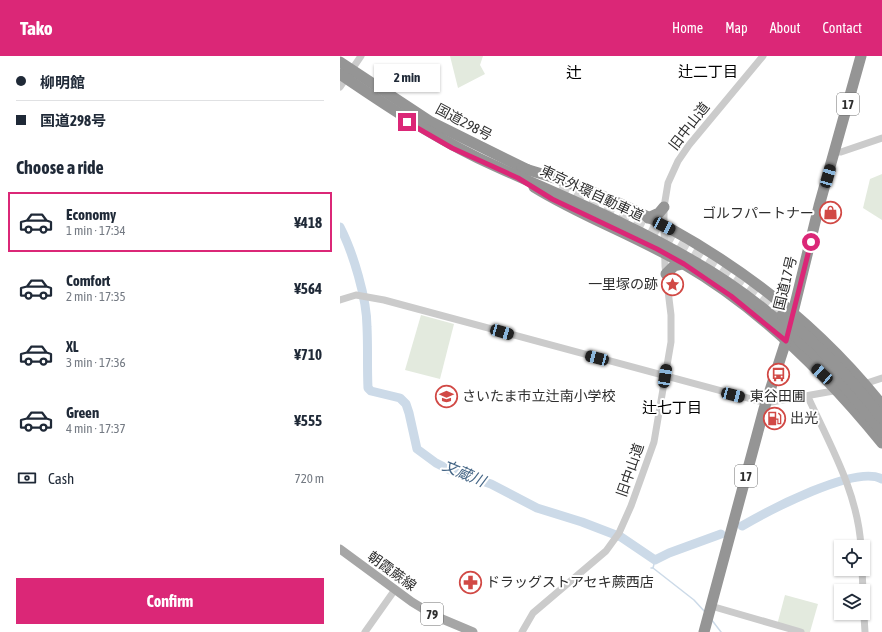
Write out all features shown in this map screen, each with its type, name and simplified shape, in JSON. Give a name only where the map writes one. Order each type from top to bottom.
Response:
[{"type":"highway","name":"国道17号","points":[[704,632],[766,403],[786,341],[819,206],[861,56]]},
{"type":"highway","name":"国道298号","points":[[340,62],[431,122],[520,173]]},
{"type":"highway","name":"東京外環自動車道","points":[[340,66],[385,98],[444,133],[482,152],[648,227],[700,256],[761,298],[807,337],[846,376],[882,418]]},
{"type":"highway","name":"国道298号","points":[[341,80],[433,138],[558,190]]},
{"type":"highway","name":"東京外環自動車道","points":[[341,80],[441,139],[644,234],[696,262],[751,300],[782,325],[840,381],[882,432]]},
{"type":"highway","points":[[520,173],[561,179],[664,226],[733,267],[756,283],[817,336],[864,384],[882,406]]},
{"type":"highway","points":[[520,173],[552,199],[665,253],[731,296],[786,341],[822,374],[882,443]]},
{"type":"highway","points":[[648,218],[656,215],[664,207]]},
{"type":"highway","points":[[666,274],[674,266],[684,264]]},
{"type":"main road","name":"朝霞蕨線","points":[[340,549],[394,591],[435,616],[473,632]]},
{"type":"street","points":[[341,80],[352,70],[361,56]]},
{"type":"street","name":"旧中山道","points":[[522,632],[534,612],[600,557],[618,536],[650,454],[665,376],[671,330],[666,274],[664,226],[664,207],[668,183],[678,161],[705,124],[763,56]]},
{"type":"street","points":[[835,152],[841,152],[882,138]]},
{"type":"street","points":[[340,300],[356,295],[384,300],[766,403],[838,391],[882,378]]},
{"type":"street","points":[[808,397],[848,484],[860,540]]},
{"type":"street","points":[[365,632],[394,591]]},
{"type":"street","points":[[709,612],[802,632]]},
{"type":"street","points":[[864,620],[865,632]]},
{"type":"shaded area","points":[[450,56],[483,56],[480,65],[485,74],[458,88]]},
{"type":"shaded area","points":[[882,174],[882,220],[863,208],[870,179]]},
{"type":"shaded area","points":[[421,315],[454,324],[440,379],[405,370]]},
{"type":"shaded area","points":[[785,595],[818,604],[810,632],[801,632],[777,625]]},
{"type":"waterway","name":"文蔵川","points":[[340,227],[350,249],[365,303],[368,388],[371,391],[400,398],[406,404],[417,449],[436,463],[450,470],[491,484],[537,508],[582,522],[621,537],[655,560],[669,553],[721,534]]},
{"type":"waterway","points":[[742,526],[771,510],[833,483],[870,476],[882,479]]},
{"type":"waterway","name":"文蔵川","points":[[651,568],[653,568],[655,560]]},
{"type":"waterway","name":"文蔵川","points":[[653,568],[694,600],[705,612]]},
{"type":"waterway","name":"文蔵川","points":[[711,619],[721,632]]},
{"type":"tunnel","points":[[560,185],[650,226],[685,245],[736,278],[789,320]]},
{"type":"place","name":"ゴルフパートナー","points":[[830,213]]},
{"type":"place","name":"一里塚の跡","points":[[673,284]]},
{"type":"place","name":"東谷田圃","points":[[778,374]]},
{"type":"place","name":"さいたま市立辻南小学校","points":[[446,396]]},
{"type":"place","name":"出光","points":[[775,418]]},
{"type":"place","name":"ドラッグストアセキ蕨西店","points":[[471,582]]},
{"type":"district","name":"辻二丁目","points":[[708,71]]},
{"type":"district","name":"辻","points":[[574,72]]},
{"type":"district","name":"辻七丁目","points":[[672,407]]},
{"type":"route","points":[[407,122],[452,148],[518,178],[552,199],[657,249],[684,264],[731,296],[786,341],[811,242]]}]
